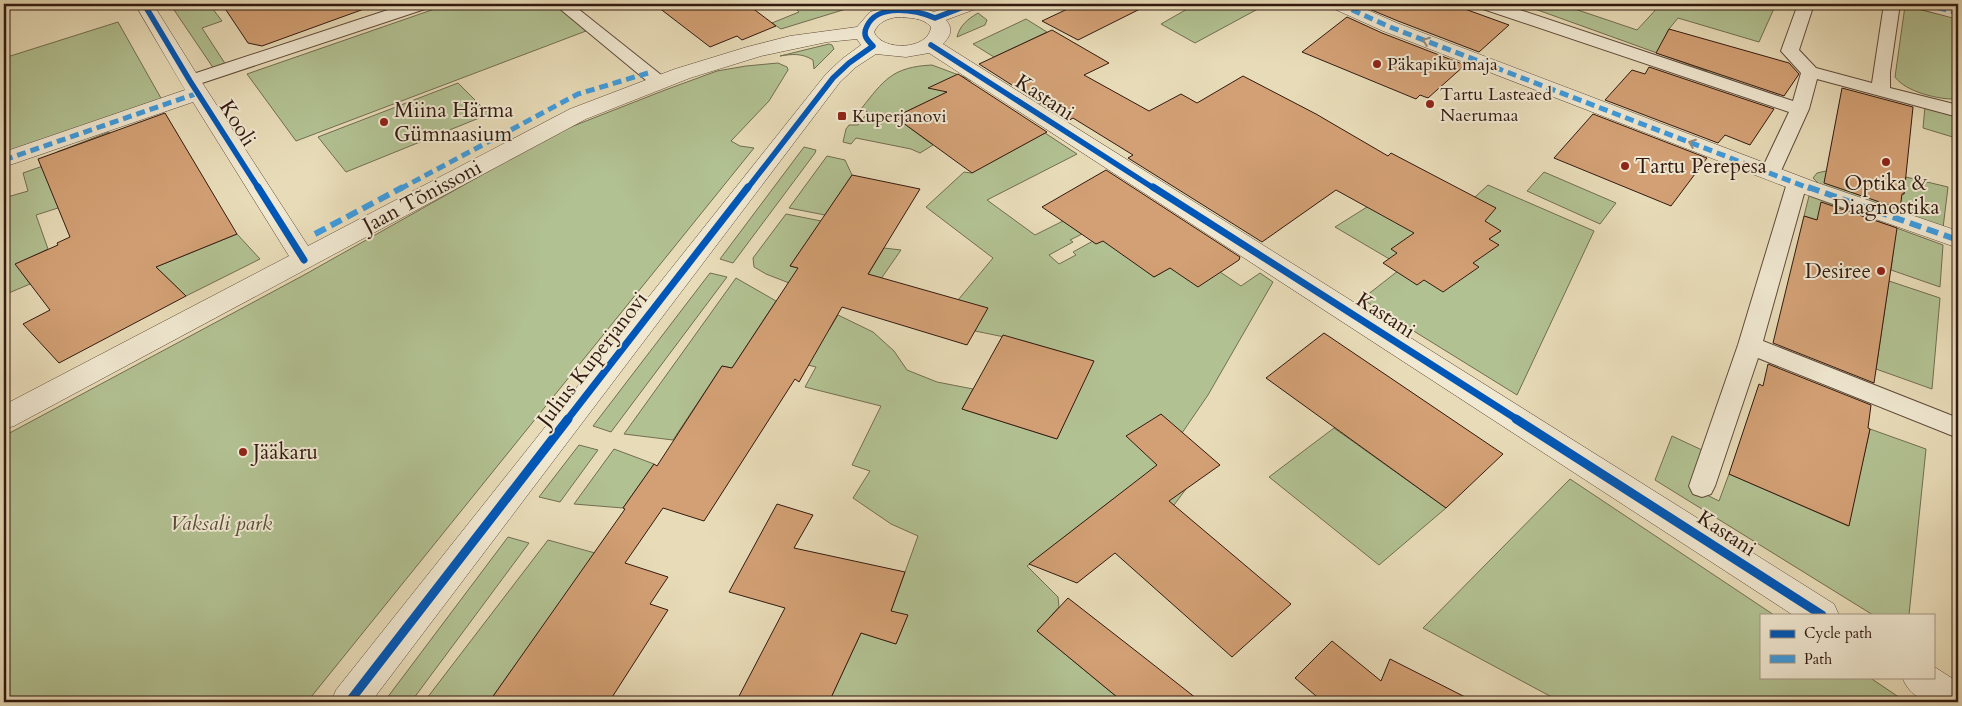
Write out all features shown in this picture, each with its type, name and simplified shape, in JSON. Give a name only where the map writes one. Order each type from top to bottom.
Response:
[{"type":"street","name":"Kooli","points":[[144,4],[194,87],[304,260]]},
{"type":"street","points":[[935,18],[971,4]]},
{"type":"street","points":[[1339,4],[1390,27],[1770,173],[1958,240]]},
{"type":"street","points":[[1924,4],[1958,13]]},
{"type":"street","points":[[875,9],[915,11],[935,18],[941,24],[942,32],[940,38],[931,45]]},
{"type":"street","name":"Julius Kuperjanovi","points":[[349,702],[834,78],[868,39],[870,20],[875,9]]},
{"type":"street","name":"Jaan Tõnissoni","points":[[4,418],[578,114],[659,82],[762,49],[834,34],[868,39],[896,52],[922,49],[931,45]]},
{"type":"street","name":"Kastani","points":[[931,45],[1820,614]]},
{"type":"street","points":[[4,160],[194,87]]},
{"type":"street","points":[[1921,678],[1958,702]]},
{"type":"lane","points":[[194,87],[422,4]]},
{"type":"lane","points":[[562,4],[659,82]]},
{"type":"lane","points":[[1486,4],[1800,109]]},
{"type":"lane","points":[[1806,4],[1790,51],[1810,72],[1958,111]]},
{"type":"lane","points":[[1881,90],[1881,72],[1892,4]]},
{"type":"lane","points":[[1770,173],[1800,109],[1810,72]]},
{"type":"lane","points":[[1702,486],[1750,345],[1797,183]]},
{"type":"lane","points":[[1750,345],[1958,428]]},
{"type":"green space","points":[[170,4],[209,4],[222,21],[202,28],[226,65],[214,69]]},
{"type":"green space","points":[[449,4],[554,4],[586,31],[296,141],[247,74]]},
{"type":"green space","points":[[812,4],[837,4],[846,9],[781,29],[772,23],[799,12],[797,10]]},
{"type":"green space","points":[[1196,4],[1267,4],[1195,43],[1161,24]]},
{"type":"green space","points":[[1521,4],[1560,4],[1637,30],[1661,4],[1776,4],[1759,42],[1678,18],[1669,29],[1663,41],[1739,64],[1725,90],[1702,81],[1707,71]]},
{"type":"green space","points":[[1905,6],[1958,19],[1958,99],[1942,98],[1915,91],[1895,77]]},
{"type":"green space","points":[[978,13],[987,20],[985,25],[957,37],[965,23]]},
{"type":"green space","points":[[1026,19],[1047,32],[994,57],[973,44]]},
{"type":"green space","points":[[118,22],[162,100],[4,154],[4,58]]},
{"type":"green space","points":[[829,44],[834,49],[814,69],[813,60],[805,56],[780,56]]},
{"type":"green space","name":"Vaksali park","points":[[778,63],[787,67],[788,70],[769,101],[731,141],[740,146],[754,148],[307,702],[4,702],[4,436],[304,275],[558,132],[717,71]]},
{"type":"green space","points":[[932,65],[972,80],[895,117],[933,145],[920,153],[911,149],[856,138],[851,144],[843,142],[846,129],[849,125],[858,125],[868,112],[861,109],[883,83],[898,72],[918,66]]},
{"type":"green space","points":[[458,83],[489,114],[346,172],[318,137]]},
{"type":"green space","points":[[1925,107],[1958,115],[1956,138],[1923,128]]},
{"type":"green space","points":[[109,132],[113,140],[58,208],[36,215],[48,249],[16,264],[30,284],[4,295],[4,198],[28,191],[23,173],[60,160],[57,152]]},
{"type":"green space","points":[[1045,133],[1077,154],[987,200],[1035,235],[1063,221],[1082,234],[1070,240],[1073,242],[1049,255],[1059,264],[1076,255],[1073,252],[1102,236],[1154,277],[1170,268],[1220,272],[1241,286],[1260,273],[1273,282],[1208,395],[1182,433],[1149,455],[1186,489],[1174,505],[1112,500],[1027,566],[1058,597],[1059,607],[1037,631],[1123,702],[829,702],[861,633],[896,644],[907,616],[891,611],[918,536],[891,524],[853,498],[870,471],[852,465],[881,406],[805,387],[816,367],[796,362],[816,327],[829,330],[838,315],[873,332],[894,351],[907,370],[937,382],[973,389],[962,409],[1057,439],[1093,361],[1024,341],[975,331],[958,300],[993,258],[926,207],[964,172],[971,173]]},
{"type":"green space","points":[[804,147],[816,150],[815,153],[733,263],[720,259]]},
{"type":"green space","points":[[827,156],[845,160],[852,175],[825,215],[789,208]]},
{"type":"green space","points":[[1826,171],[1904,194],[1906,177],[1948,187],[1943,228],[1819,184],[1813,178],[1817,173]]},
{"type":"green space","points":[[1544,172],[1616,203],[1600,224],[1527,191]]},
{"type":"green space","points":[[1488,185],[1594,231],[1517,395],[1362,299],[1403,267],[1335,227],[1367,207],[1475,197]]},
{"type":"green space","points":[[1809,196],[1943,245],[1940,287],[1891,270],[1894,245],[1804,216]]},
{"type":"green space","points":[[786,214],[821,221],[790,266],[853,281],[838,302],[766,274],[754,267],[753,258]]},
{"type":"green space","points":[[237,234],[260,259],[186,296],[156,267]]},
{"type":"green space","points":[[884,248],[901,250],[876,286],[863,283]]},
{"type":"green space","points":[[710,273],[727,277],[611,432],[593,426]]},
{"type":"green space","points":[[736,278],[776,301],[732,368],[722,366],[673,440],[624,434]]},
{"type":"green space","points":[[1889,281],[1940,298],[1932,389],[1876,369]]},
{"type":"green space","points":[[1334,428],[1446,508],[1379,565],[1269,477]]},
{"type":"green space","points":[[1870,429],[1926,449],[1909,614],[1871,614],[1655,480],[1672,436],[1702,450],[1689,486],[1719,501],[1729,474],[1848,526]]},
{"type":"green space","points":[[579,445],[598,450],[560,502],[539,497]]},
{"type":"green space","points":[[614,449],[654,464],[623,508],[574,504]]},
{"type":"green space","points":[[1570,479],[1772,614],[1760,614],[1760,678],[1870,678],[1906,702],[1561,702],[1423,628]]},
{"type":"green space","points":[[508,537],[529,543],[411,702],[384,702]]},
{"type":"green space","points":[[548,540],[595,553],[489,702],[424,702]]},
{"type":"building","points":[[222,4],[363,4],[364,9],[262,46],[248,43]]},
{"type":"building","points":[[654,4],[747,4],[776,26],[742,40],[737,36],[710,47]]},
{"type":"building","points":[[1078,4],[1150,4],[1078,40],[1042,21]]},
{"type":"building","points":[[1365,4],[1451,4],[1509,25],[1479,52],[1362,6]]},
{"type":"building","name":"Päkapiku maja","points":[[1347,17],[1382,33],[1465,65],[1428,98],[1420,95],[1416,99],[1302,52]]},
{"type":"building","points":[[1669,29],[1789,63],[1799,74],[1784,96],[1656,53]]},
{"type":"building","points":[[1052,30],[1109,63],[1084,75],[1149,111],[1181,94],[1197,103],[1243,76],[1316,114],[1388,156],[1391,153],[1496,208],[1485,221],[1501,231],[1489,239],[1499,245],[1473,263],[1479,267],[1443,292],[1424,280],[1417,285],[1383,263],[1397,253],[1391,249],[1414,233],[1336,190],[1262,242],[1128,158],[1133,155],[1073,118],[1068,121],[979,64]]},
{"type":"building","points":[[1649,67],[1774,109],[1750,145],[1725,135],[1718,143],[1605,100],[1632,70],[1645,74]]},
{"type":"building","points":[[958,74],[1047,132],[972,173],[895,117],[947,92],[928,88]]},
{"type":"building","points":[[1842,88],[1913,107],[1904,194],[1902,194],[1900,209],[1824,183]]},
{"type":"building","points":[[165,113],[237,234],[156,267],[186,296],[59,363],[23,324],[50,310],[15,264],[58,245],[57,243],[70,237],[38,159]]},
{"type":"building","points":[[1593,114],[1707,158],[1671,206],[1554,158]]},
{"type":"building","points":[[1106,170],[1240,257],[1239,260],[1198,287],[1170,268],[1154,277],[1103,241],[1096,244],[1042,207]]},
{"type":"building","points":[[852,175],[920,189],[868,274],[988,308],[967,345],[842,307],[799,382],[795,379],[704,521],[663,508],[625,563],[668,577],[650,604],[668,610],[609,702],[489,702],[625,509],[623,508],[654,464],[657,466],[722,366],[732,368],[798,268],[790,266]]},
{"type":"building","points":[[1821,202],[1897,228],[1874,383],[1773,343],[1804,216],[1817,220]]},
{"type":"building","points":[[1324,333],[1503,454],[1446,508],[1266,378]]},
{"type":"building","points":[[1003,335],[1094,361],[1057,439],[962,409]]},
{"type":"building","points":[[1768,364],[1871,405],[1868,428],[1870,429],[1849,526],[1729,474],[1759,384],[1763,386]]},
{"type":"building","points":[[1161,414],[1220,465],[1169,501],[1291,604],[1232,657],[1115,553],[1077,583],[1029,564],[1157,465],[1126,436]]},
{"type":"building","points":[[777,504],[813,515],[794,548],[905,572],[891,611],[908,615],[896,644],[861,633],[829,702],[736,702],[785,608],[729,592]]},
{"type":"building","points":[[1068,598],[1201,702],[1123,702],[1037,631]]},
{"type":"building","points":[[1332,641],[1381,681],[1390,659],[1475,702],[1323,702],[1295,678]]},
{"type":"marked path","points":[[1339,4],[1390,27],[1807,187],[1958,240]]},
{"type":"marked path","points":[[1924,4],[1958,13]]},
{"type":"marked path","points":[[315,234],[578,94],[648,73]]},
{"type":"marked path","points":[[4,160],[198,93]]},
{"type":"cycle path","points":[[144,4],[190,81],[304,260]]},
{"type":"cycle path","points":[[349,702],[833,78],[849,63],[873,46],[865,38],[864,32],[869,22],[875,17],[891,11],[911,11],[935,18],[971,4]]},
{"type":"cycle path","points":[[931,45],[1820,614]]},
{"type":"place","name":"Päkapiku maja","points":[[1377,64]]},
{"type":"place","name":"Tartu Lasteaed Naerumaa","points":[[1430,104]]},
{"type":"place","name":"Kuperjanovi","points":[[842,116]]},
{"type":"place","name":"Miina Härma Gümnaasium","points":[[384,122]]},
{"type":"place","name":"Optika & Diagnostika","points":[[1886,162]]},
{"type":"place","name":"Tartu Perepesa","points":[[1625,166]]},
{"type":"place","name":"Desiree","points":[[1881,271]]},
{"type":"place","name":"Jääkaru","points":[[243,452]]}]
